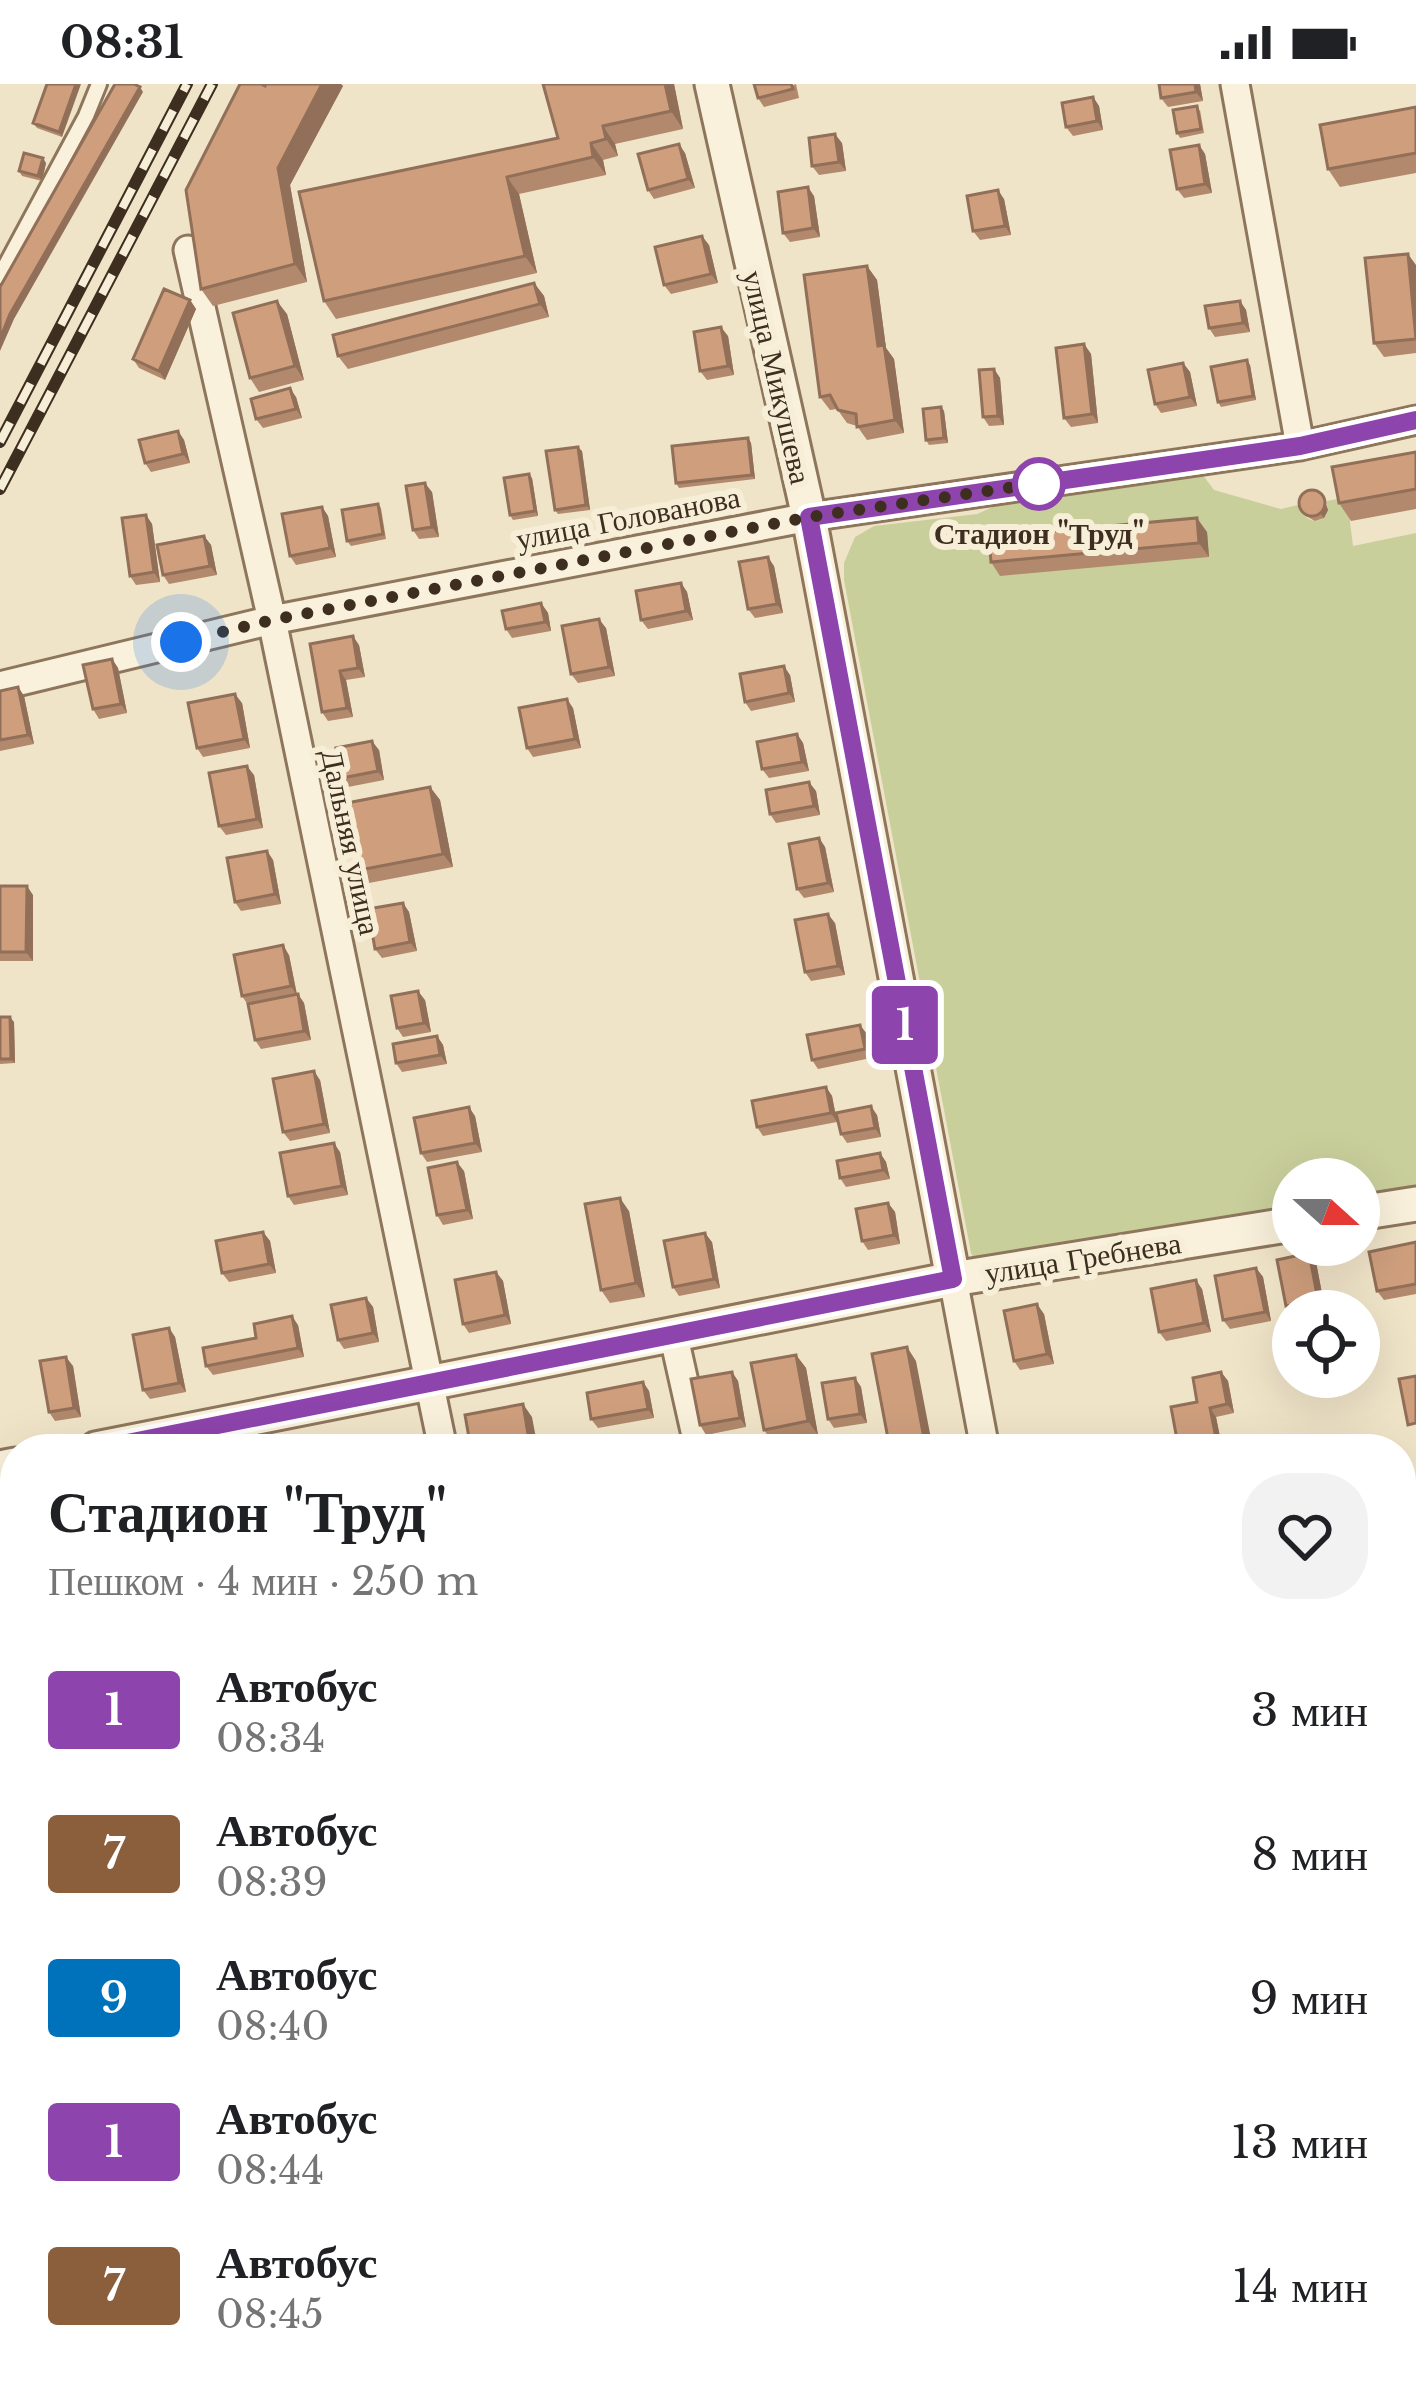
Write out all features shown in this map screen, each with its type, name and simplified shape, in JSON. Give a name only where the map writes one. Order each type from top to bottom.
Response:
[{"type":"street","name":"улица Микушева","points":[[712,84],[809,517],[982,1434]]},
{"type":"street","points":[[1235,84],[1300,448]]},
{"type":"street","name":"Дальняя улица","points":[[188,250],[272,620],[440,1434]]},
{"type":"street","name":"улица Голованова","points":[[0,686],[272,620],[809,517],[1300,448],[1416,420]]},
{"type":"street","points":[[1380,1210],[1416,1204]]},
{"type":"street","name":"улица Гребнева","points":[[171,1434],[953,1279],[1272,1227]]},
{"type":"street","points":[[674,1333],[696,1434]]},
{"type":"lane","points":[[0,276],[99,84]]},
{"type":"green space","points":[[1197,467],[1214,490],[1281,509],[1302,504],[1304,515],[1312,520],[1326,515],[1327,501],[1347,497],[1353,546],[1416,533],[1416,1186],[1380,1194],[1380,1158],[1272,1158],[1272,1217],[976,1262],[844,563],[855,537],[874,526],[977,514],[995,506],[1190,475]]},
{"type":"building","points":[[47,84],[76,84],[59,132],[33,123]]},
{"type":"building","points":[[115,84],[140,87],[0,339],[0,287]]},
{"type":"building","points":[[240,84],[322,84],[278,168],[295,264],[201,289],[186,190]]},
{"type":"building","points":[[543,84],[665,84],[671,111],[603,126],[606,139],[591,143],[593,157],[507,177],[525,256],[324,301],[299,192],[558,138]]},
{"type":"building","points":[[754,84],[791,84],[793,89],[758,98]]},
{"type":"building","points":[[1159,84],[1195,84],[1196,92],[1161,98]]},
{"type":"building","points":[[1093,97],[1097,121],[1066,127],[1062,103]]},
{"type":"building","points":[[1197,106],[1201,129],[1177,133],[1173,110]]},
{"type":"building","points":[[1416,107],[1416,153],[1328,169],[1320,125]]},
{"type":"building","points":[[835,134],[839,162],[812,166],[809,138]]},
{"type":"building","points":[[679,144],[688,179],[648,190],[638,154]]},
{"type":"building","points":[[1199,145],[1205,184],[1177,189],[1170,150]]},
{"type":"building","points":[[24,153],[43,158],[38,176],[19,171]]},
{"type":"building","points":[[808,187],[813,228],[783,233],[778,192]]},
{"type":"building","points":[[998,190],[1005,226],[973,231],[967,196]]},
{"type":"building","points":[[702,236],[711,274],[664,285],[655,247]]},
{"type":"building","points":[[1408,254],[1416,339],[1374,343],[1365,258]]},
{"type":"building","points":[[867,266],[895,420],[857,427],[856,414],[838,410],[830,395],[820,397],[804,275]]},
{"type":"building","points":[[534,283],[540,304],[338,356],[333,335]]},
{"type":"building","points":[[164,289],[190,300],[159,371],[133,359]]},
{"type":"building","points":[[277,301],[295,366],[250,378],[233,313]]},
{"type":"building","points":[[1240,301],[1243,323],[1209,328],[1205,306]]},
{"type":"building","points":[[721,327],[728,366],[700,371],[694,332]]},
{"type":"building","points":[[1084,344],[1092,414],[1064,418],[1056,348]]},
{"type":"building","points":[[1247,360],[1253,396],[1218,402],[1211,367]]},
{"type":"building","points":[[1183,363],[1190,397],[1155,404],[1148,370]]},
{"type":"building","points":[[994,369],[998,416],[983,417],[979,370]]},
{"type":"building","points":[[290,388],[296,409],[256,419],[251,399]]},
{"type":"building","points":[[941,407],[944,438],[926,440],[923,409]]},
{"type":"building","points":[[178,431],[183,454],[145,463],[139,440]]},
{"type":"building","points":[[748,438],[752,475],[676,483],[672,446]]},
{"type":"building","points":[[578,447],[586,505],[555,510],[546,451]]},
{"type":"building","points":[[1416,452],[1416,489],[1339,503],[1332,467]]},
{"type":"building","points":[[529,474],[535,511],[510,515],[504,478]]},
{"type":"building","points":[[425,483],[432,527],[413,530],[406,486]]},
{"type":"building","points":[[1312,490],[1325,503],[1312,516],[1299,503]]},
{"type":"building","points":[[378,504],[383,534],[347,541],[342,510]]},
{"type":"building","points":[[322,507],[330,548],[290,556],[282,514]]},
{"type":"building","points":[[146,515],[154,572],[130,576],[122,518]]},
{"type":"building","points":[[1197,518],[1199,543],[991,562],[989,537]]},
{"type":"building","points":[[204,536],[210,566],[163,575],[157,545]]},
{"type":"building","points":[[768,557],[777,604],[748,609],[739,562]]},
{"type":"building","points":[[681,583],[686,611],[641,620],[636,591]]},
{"type":"building","points":[[541,603],[545,622],[506,629],[502,611]]},
{"type":"building","points":[[599,619],[609,667],[571,674],[562,626]]},
{"type":"building","points":[[353,636],[358,668],[340,671],[347,708],[322,712],[310,644]]},
{"type":"building","points":[[112,659],[121,704],[93,709],[83,665]]},
{"type":"building","points":[[784,666],[789,693],[745,702],[740,674]]},
{"type":"building","points":[[18,687],[28,735],[0,740],[0,691]]},
{"type":"building","points":[[235,694],[244,739],[197,748],[188,703]]},
{"type":"building","points":[[567,699],[575,739],[527,748],[519,708]]},
{"type":"building","points":[[797,734],[802,762],[762,769],[757,742]]},
{"type":"building","points":[[372,741],[378,771],[342,778],[336,748]]},
{"type":"building","points":[[247,766],[257,819],[219,826],[209,773]]},
{"type":"building","points":[[809,782],[814,806],[770,814],[766,790]]},
{"type":"building","points":[[430,787],[443,854],[360,870],[347,803]]},
{"type":"building","points":[[819,838],[828,883],[797,889],[789,844]]},
{"type":"building","points":[[267,851],[275,894],[235,902],[227,858]]},
{"type":"building","points":[[0,886],[27,886],[26,952],[0,952]]},
{"type":"building","points":[[403,903],[410,942],[375,949],[368,909]]},
{"type":"building","points":[[828,914],[838,966],[805,972],[795,920]]},
{"type":"building","points":[[283,945],[291,986],[242,996],[234,955]]},
{"type":"building","points":[[418,991],[424,1023],[397,1028],[391,996]]},
{"type":"building","points":[[298,994],[304,1031],[255,1040],[248,1004]]},
{"type":"building","points":[[0,1017],[10,1017],[11,1059],[0,1059]]},
{"type":"building","points":[[860,1025],[865,1049],[812,1060],[807,1035]]},
{"type":"building","points":[[437,1036],[440,1055],[396,1063],[393,1044]]},
{"type":"building","points":[[314,1071],[324,1124],[283,1132],[273,1079]]},
{"type":"building","points":[[826,1087],[831,1113],[757,1127],[752,1101]]},
{"type":"building","points":[[871,1106],[875,1128],[841,1134],[836,1113]]},
{"type":"building","points":[[469,1107],[475,1143],[421,1153],[414,1118]]},
{"type":"building","points":[[334,1143],[342,1186],[288,1196],[280,1153]]},
{"type":"building","points":[[880,1153],[883,1170],[840,1178],[837,1161]]},
{"type":"building","points":[[457,1162],[467,1210],[437,1215],[428,1168]]},
{"type":"building","points":[[620,1198],[636,1283],[601,1290],[585,1204]]},
{"type":"building","points":[[888,1203],[894,1235],[862,1241],[856,1209]]},
{"type":"building","points":[[263,1232],[269,1264],[222,1273],[216,1241]]},
{"type":"building","points":[[705,1233],[714,1279],[673,1287],[664,1241]]},
{"type":"building","points":[[1416,1242],[1416,1284],[1377,1290],[1372,1266],[1380,1266],[1380,1250]]},
{"type":"building","points":[[1278,1266],[1311,1266],[1316,1290],[1283,1290]]},
{"type":"building","points":[[1256,1268],[1265,1312],[1223,1320],[1215,1276]]},
{"type":"building","points":[[496,1272],[505,1315],[463,1324],[455,1280]]},
{"type":"building","points":[[1196,1280],[1204,1323],[1159,1332],[1151,1289]]},
{"type":"building","points":[[366,1298],[373,1333],[338,1340],[331,1305]]},
{"type":"building","points":[[1037,1304],[1047,1354],[1014,1361],[1004,1311]]},
{"type":"building","points":[[292,1316],[298,1348],[206,1366],[203,1348],[256,1338],[254,1324]]},
{"type":"building","points":[[169,1328],[179,1383],[143,1390],[133,1335]]},
{"type":"building","points":[[907,1347],[923,1434],[887,1434],[872,1354]]},
{"type":"building","points":[[796,1355],[808,1421],[764,1430],[751,1363]]},
{"type":"building","points":[[66,1357],[74,1408],[49,1412],[40,1361]]},
{"type":"building","points":[[732,1372],[740,1418],[700,1425],[691,1379]]},
{"type":"building","points":[[1221,1372],[1227,1404],[1210,1408],[1215,1434],[1176,1434],[1171,1407],[1197,1402],[1193,1378]]},
{"type":"building","points":[[1416,1376],[1416,1423],[1408,1425],[1399,1379]]},
{"type":"building","points":[[855,1378],[860,1414],[828,1419],[822,1383]]},
{"type":"building","points":[[643,1382],[648,1409],[591,1419],[587,1393]]},
{"type":"building","points":[[523,1404],[528,1434],[468,1434],[465,1415]]},
{"type":"railway","points":[[0,442],[187,84]]},
{"type":"railway","points":[[0,489],[212,84]]},
{"type":"bus line","name":"1","points":[[176,1434],[953,1279],[809,517],[1300,446],[1416,420]]},
{"type":"place","name":"Стадион \"Труд\"","points":[[1039,484]]},
{"type":"route","points":[[181,642],[272,620],[809,517],[1039,484]]}]
